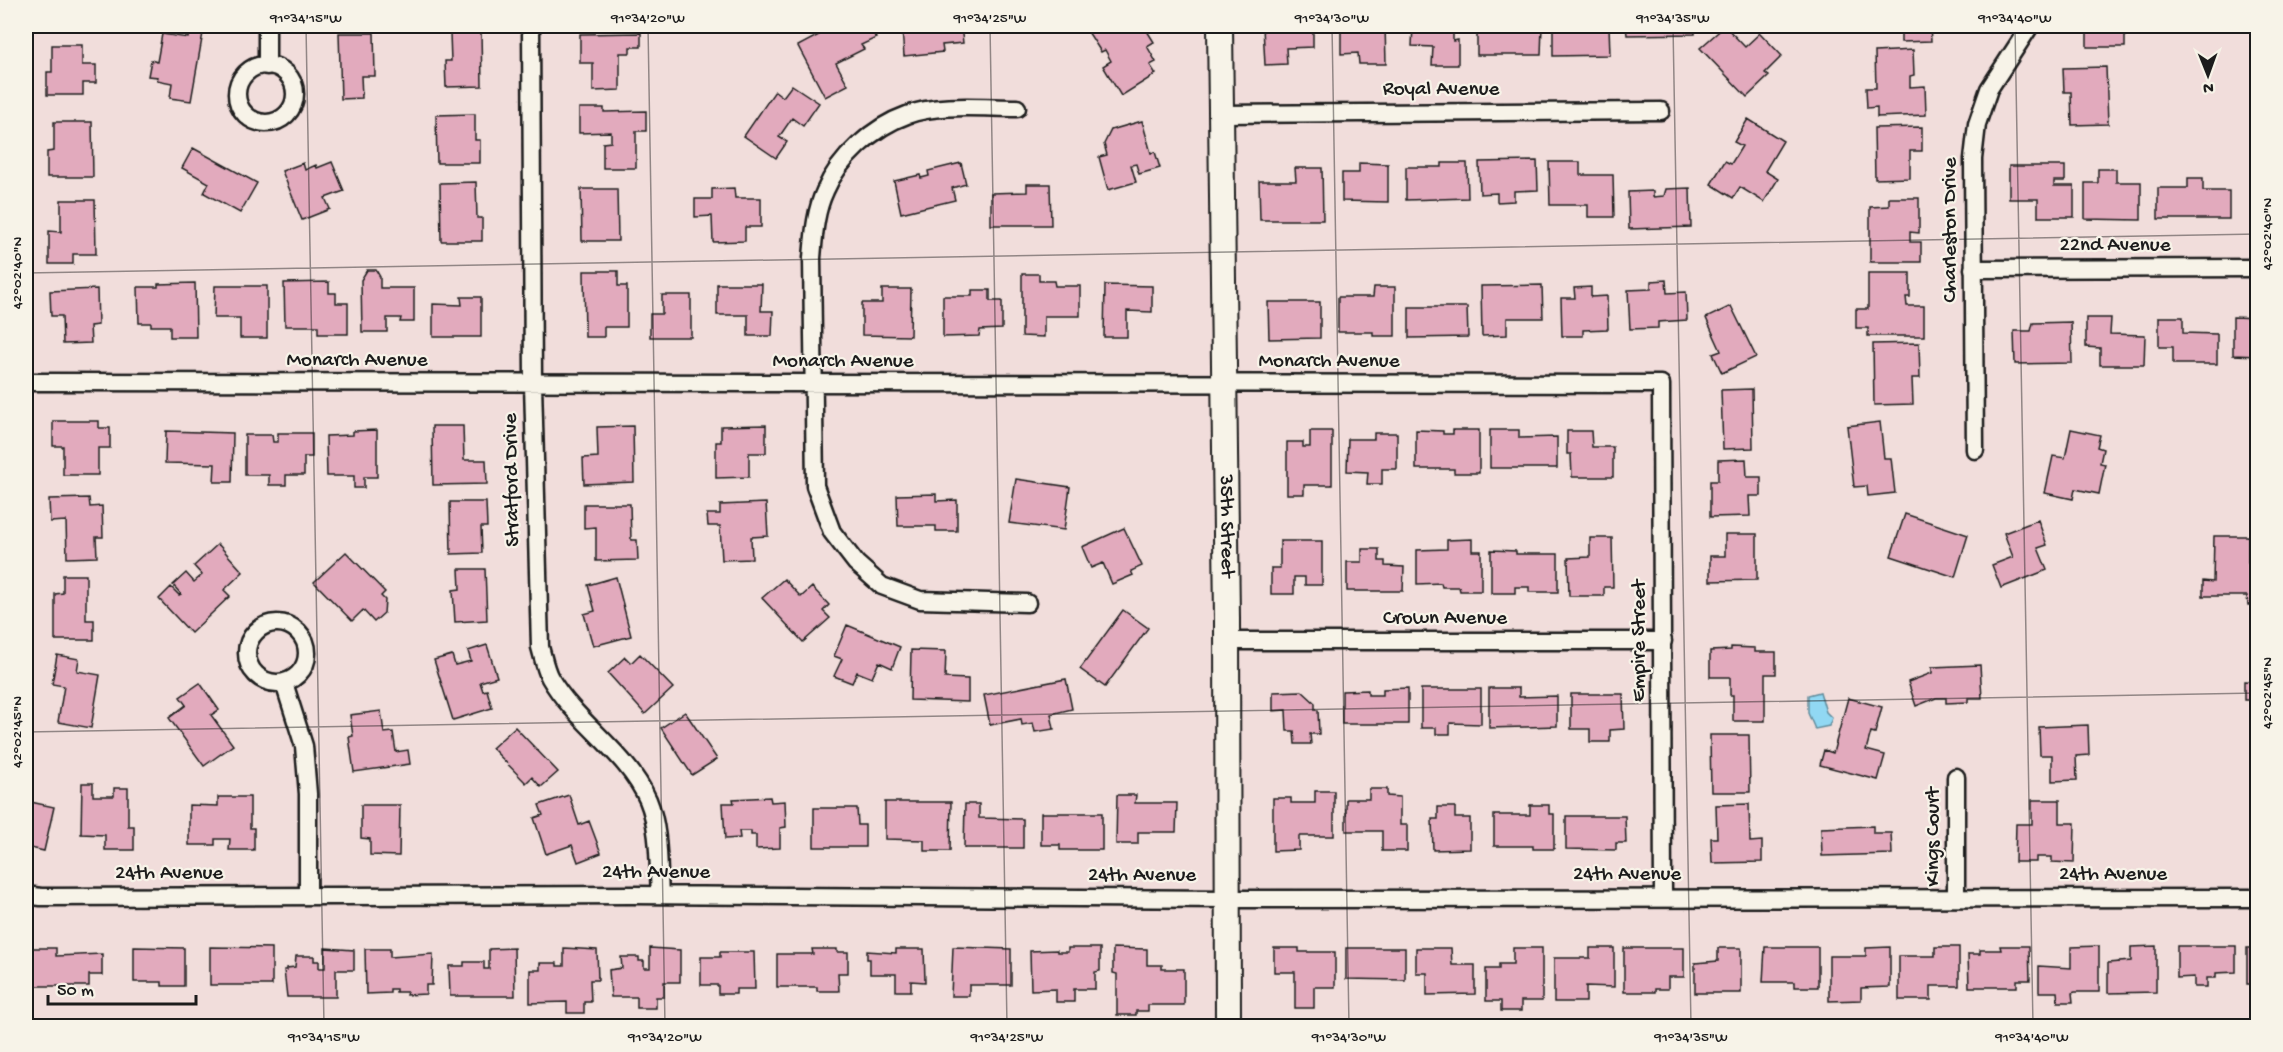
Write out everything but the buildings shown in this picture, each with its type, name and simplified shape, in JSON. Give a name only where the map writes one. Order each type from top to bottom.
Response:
[{"type":"street","points":[[267,26],[267,66]]},
{"type":"street","name":"Stratford Drive","points":[[531,26],[533,384],[540,647],[549,676],[572,708],[631,772],[648,800],[656,826],[660,895]]},
{"type":"street","name":"35th Street","points":[[1220,26],[1227,641],[1228,1026]]},
{"type":"street","name":"Charleston Drive","points":[[1975,450],[1973,159],[1977,124],[1989,89],[2030,26]]},
{"type":"street","points":[[1017,108],[943,109],[907,114],[872,134],[843,162],[825,191],[814,226],[812,258],[815,486],[832,532],[856,563],[882,586],[920,600],[1027,603]]},
{"type":"street","name":"Royal Avenue","points":[[1221,114],[1661,111]]},
{"type":"street","name":"22nd Avenue","points":[[1973,268],[2258,268]]},
{"type":"street","name":"Monarch Avenue","points":[[26,382],[1661,384]]},
{"type":"street","name":"Empire Street","points":[[1661,384],[1663,897]]},
{"type":"street","name":"Crown Avenue","points":[[1227,641],[1663,641]]},
{"type":"street","points":[[284,683],[304,746],[308,794],[308,896]]},
{"type":"street","name":"Kings Court","points":[[1956,777],[1956,898]]},
{"type":"street","name":"24th Avenue","points":[[26,895],[41,897],[660,895],[1228,899],[2258,897]]},
{"type":"water","points":[[1820,692],[1826,712],[1832,718],[1829,726],[1815,729],[1808,713],[1808,695]]}]
